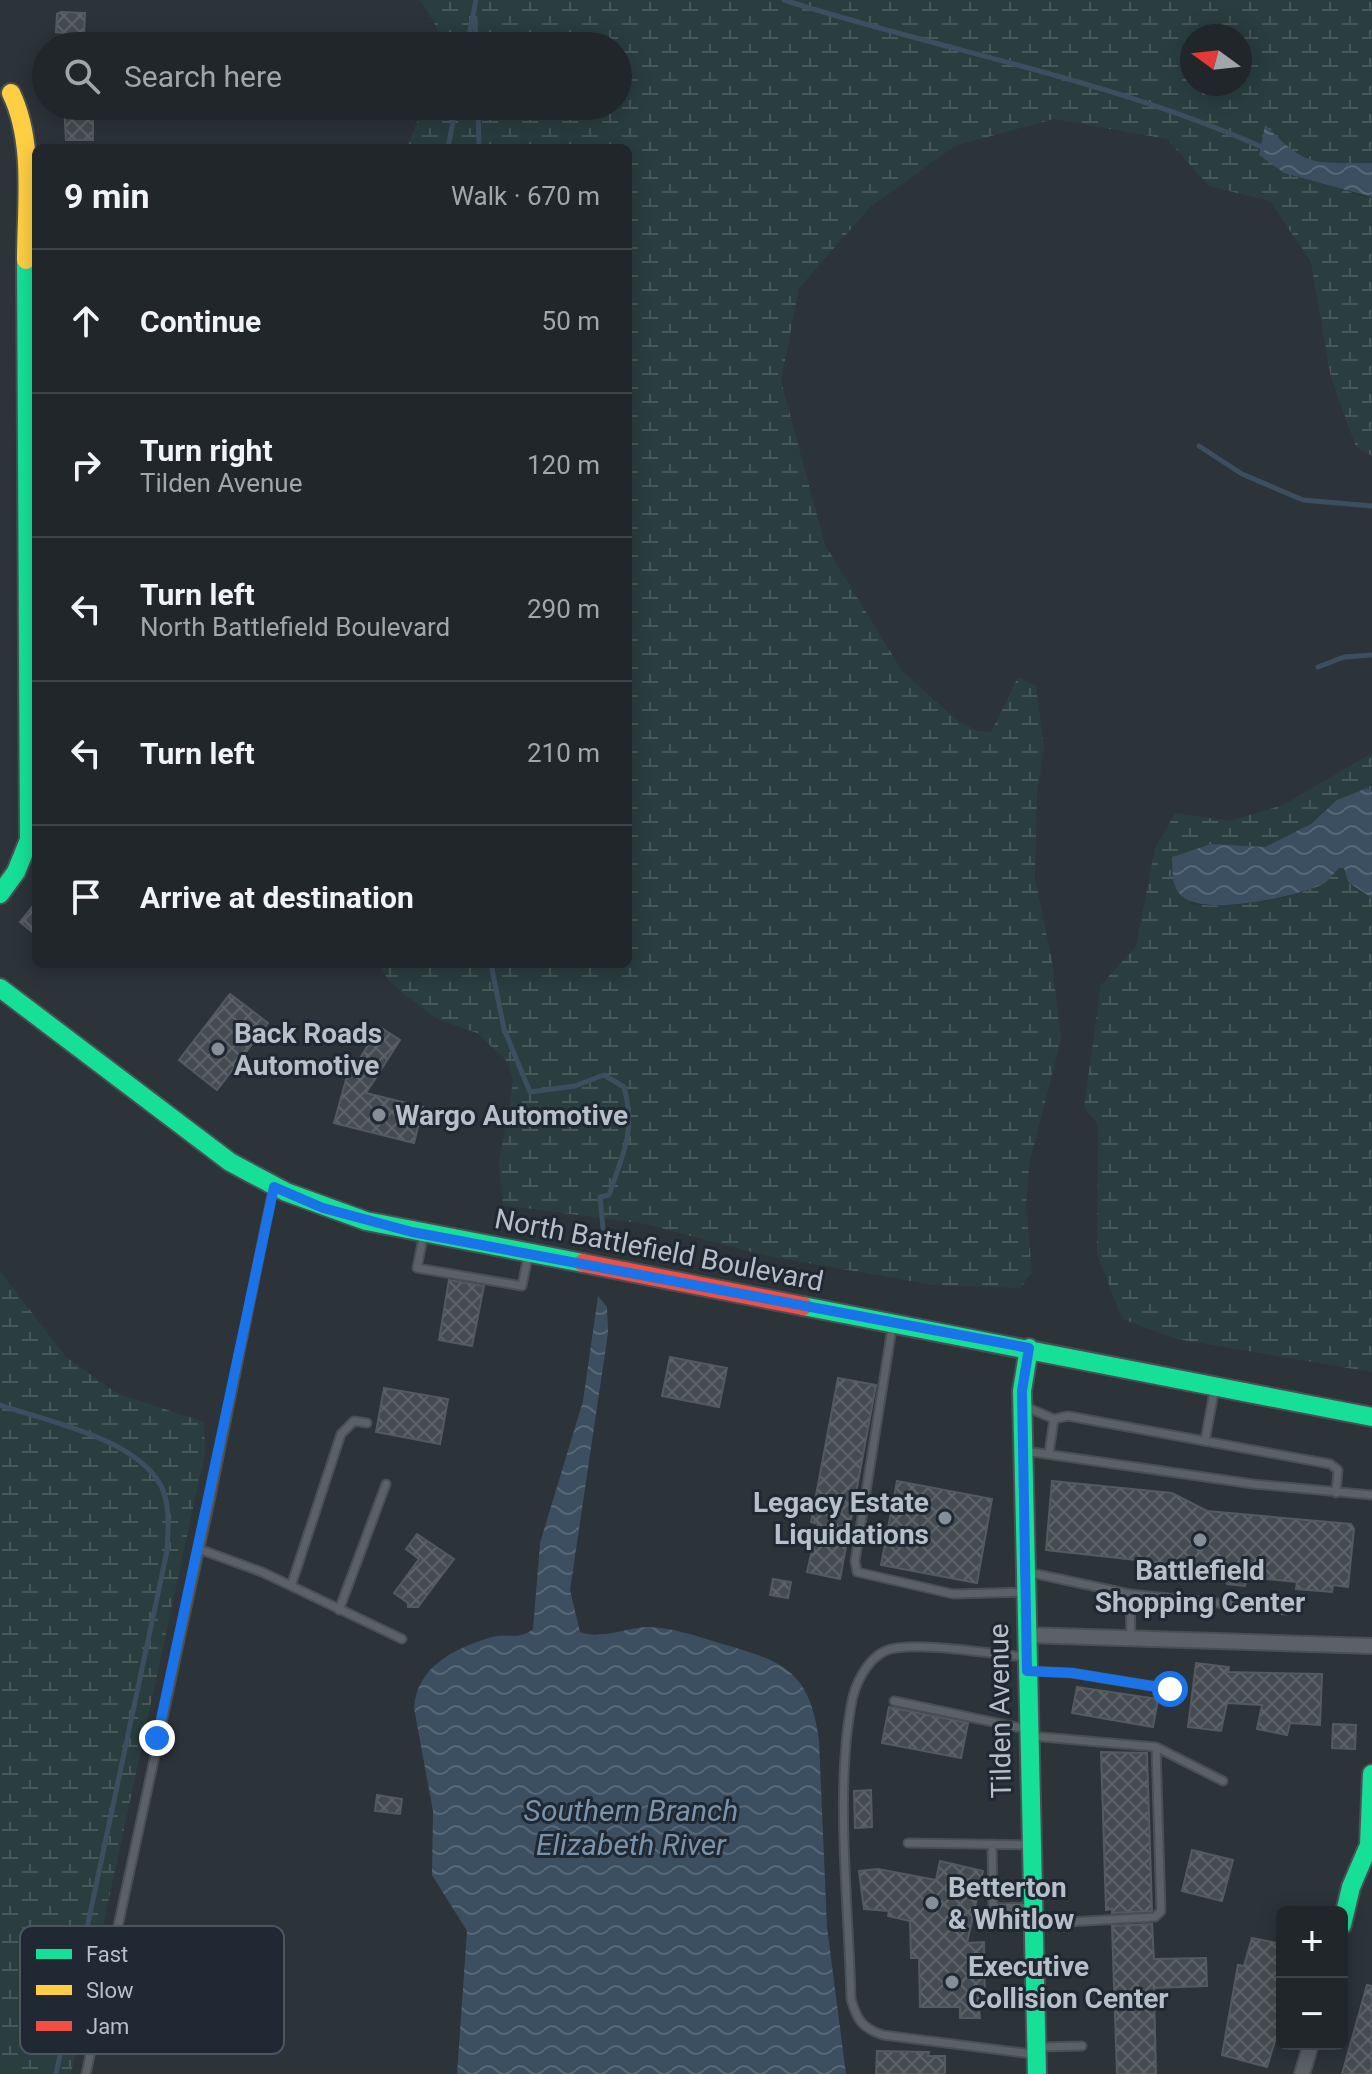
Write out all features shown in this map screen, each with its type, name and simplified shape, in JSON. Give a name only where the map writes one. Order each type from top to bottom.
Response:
[{"type":"street","points":[[0,894],[16,872],[29,840],[26,151],[18,107],[11,93]]},
{"type":"street","name":"North Battlefield Boulevard","points":[[0,988],[230,1162],[274,1187],[323,1208],[423,1234],[1029,1348],[1372,1417]]},
{"type":"street","name":"Tilden Avenue","points":[[1029,1348],[1022,1405],[1037,2074]]},
{"type":"street","points":[[1026,1635],[1372,1646]]},
{"type":"street","points":[[1346,1906],[1351,1887],[1370,1845],[1372,1774]]},
{"type":"street","points":[[1302,2074],[1309,2050]]},
{"type":"lane","points":[[118,1926],[274,1187]]},
{"type":"lane","points":[[423,1234],[417,1268],[522,1286],[528,1254]]},
{"type":"lane","points":[[893,1323],[855,1561],[857,1572],[953,1594],[1025,1591]]},
{"type":"lane","points":[[1205,1441],[1215,1386]]},
{"type":"lane","points":[[1022,1405],[1054,1419],[1068,1416],[1330,1464],[1338,1470],[1336,1493]]},
{"type":"lane","points":[[1049,1453],[1054,1419]]},
{"type":"lane","points":[[291,1586],[341,1434],[354,1421],[367,1423]]},
{"type":"lane","points":[[1023,1451],[1336,1493],[1372,1495]]},
{"type":"lane","points":[[339,1610],[386,1484]]},
{"type":"lane","points":[[199,1549],[291,1586],[402,1639]]},
{"type":"lane","points":[[1025,1572],[1130,1594],[1286,1610]]},
{"type":"lane","points":[[1130,1594],[1131,1638]]},
{"type":"lane","points":[[1082,2046],[1036,2051],[883,2035],[865,2029],[857,2018],[851,1999],[845,1808],[851,1704],[860,1679],[874,1658],[905,1647],[1170,1689]]},
{"type":"lane","points":[[894,1701],[1028,1732],[1156,1747],[1223,1781]]},
{"type":"lane","points":[[992,1844],[993,1908],[1033,1916],[1155,1917],[1161,1911],[1156,1747]]},
{"type":"lane","points":[[908,1843],[1031,1845]]},
{"type":"lane","points":[[86,2074],[90,2054]]},
{"type":"green space","points":[[419,0],[1372,0],[1372,163],[1323,162],[1302,157],[1265,125],[1259,155],[1360,196],[1372,197],[1372,456],[1356,447],[1331,378],[1311,262],[1270,201],[1209,186],[1167,139],[1054,119],[955,146],[870,207],[799,288],[781,381],[825,545],[902,671],[959,722],[978,731],[991,732],[1018,677],[1036,686],[1044,749],[1037,792],[1035,878],[1052,961],[1061,1040],[1029,1165],[1026,1207],[1032,1272],[1020,1288],[933,1285],[763,1255],[646,1224],[503,1205],[499,1163],[513,1082],[508,1062],[477,1033],[437,1019],[389,981],[381,968],[632,968],[632,144],[408,144],[418,120],[632,120],[632,32],[437,32]]},
{"type":"green space","points":[[1372,753],[1372,790],[1367,788],[1337,800],[1311,824],[1265,847],[1211,844],[1187,852],[1191,904],[1240,904],[1291,895],[1324,884],[1339,868],[1344,868],[1348,882],[1372,898],[1372,1372],[1177,1339],[1122,1319],[1097,1254],[1098,1125],[1084,1107],[1101,985],[1136,946],[1155,848],[1175,813],[1230,821],[1283,805]]},
{"type":"green space","points":[[0,1271],[65,1356],[116,1393],[204,1422],[205,1453],[103,1926],[20,1926],[20,2054],[75,2054],[71,2074],[0,2074]]},
{"type":"water","points":[[1265,125],[1292,149],[1312,160],[1372,163],[1372,197],[1284,173],[1259,155]]},
{"type":"water","points":[[1367,788],[1372,790],[1372,898],[1348,882],[1344,868],[1339,868],[1324,884],[1308,890],[1247,903],[1225,905],[1189,901],[1176,889],[1172,857],[1211,844],[1265,847],[1311,824],[1337,800]]},
{"type":"water","name":"Southern Branch Elizabeth River","points":[[598,1296],[607,1307],[608,1333],[570,1590],[580,1632],[604,1634],[656,1627],[692,1635],[776,1663],[790,1672],[809,1698],[819,1741],[827,1927],[846,2074],[457,2074],[467,1931],[432,1875],[433,1811],[414,1708],[422,1681],[430,1670],[452,1653],[478,1641],[523,1635],[533,1629],[540,1543],[583,1401]]},
{"type":"building","points":[[85,13],[84,32],[56,32],[57,14]]},
{"type":"building","points":[[65,120],[93,120],[93,140],[66,140]]},
{"type":"building","points":[[32,907],[32,932],[20,922]]},
{"type":"building","name":"Back Roads Automotive","points":[[230,994],[268,1023],[217,1090],[179,1060]]},
{"type":"building","name":"Wargo Automotive","points":[[380,1027],[400,1040],[366,1093],[423,1107],[414,1143],[334,1123],[346,1080]]},
{"type":"building","points":[[449,1280],[484,1286],[472,1346],[439,1340]]},
{"type":"building","points":[[670,1357],[727,1368],[719,1407],[662,1396]]},
{"type":"building","points":[[838,1378],[876,1385],[840,1579],[807,1572],[818,1524],[811,1522]]},
{"type":"building","points":[[384,1388],[448,1399],[440,1444],[376,1432]]},
{"type":"building","points":[[897,1481],[992,1499],[977,1583],[881,1565]]},
{"type":"building","name":"Battlefield Shopping Center","points":[[1052,1481],[1172,1493],[1207,1511],[1351,1524],[1354,1529],[1348,1587],[1333,1585],[1332,1592],[1296,1589],[1297,1582],[1246,1577],[1245,1586],[1227,1584],[1223,1576],[1164,1570],[1164,1563],[1046,1550]]},
{"type":"building","points":[[417,1534],[454,1559],[418,1607],[408,1607],[408,1603],[394,1593],[419,1559],[406,1549]]},
{"type":"building","points":[[773,1579],[791,1582],[788,1598],[770,1595]]},
{"type":"building","points":[[1196,1663],[1229,1667],[1228,1672],[1322,1674],[1320,1725],[1290,1723],[1287,1735],[1257,1729],[1262,1705],[1227,1703],[1221,1731],[1188,1727]]},
{"type":"building","points":[[1077,1687],[1158,1699],[1153,1727],[1072,1713]]},
{"type":"building","points":[[889,1707],[968,1723],[961,1758],[882,1743]]},
{"type":"building","points":[[1333,1724],[1356,1725],[1355,1749],[1332,1748]]},
{"type":"building","points":[[1101,1752],[1147,1753],[1152,1911],[1112,1913],[1112,1909],[1106,1910]]},
{"type":"building","points":[[871,1790],[872,1827],[855,1828],[854,1791]]},
{"type":"building","points":[[377,1795],[402,1799],[400,1814],[375,1811]]},
{"type":"building","points":[[1192,1850],[1233,1860],[1222,1901],[1182,1891]]},
{"type":"building","points":[[940,1861],[983,1871],[967,1943],[984,1942],[985,2006],[979,2006],[980,2018],[960,2018],[960,2007],[920,2007],[919,1958],[911,1958],[910,1921],[888,1916],[889,1911],[864,1909],[859,1871],[878,1869],[936,1880]]},
{"type":"building","points":[[1152,1924],[1154,1959],[1206,1958],[1207,1986],[1154,1988],[1156,2074],[1117,2074],[1112,1926]]},
{"type":"building","points":[[1252,1938],[1276,1943],[1276,2038],[1267,2067],[1222,2055],[1238,1965],[1244,1966]]},
{"type":"building","points":[[1367,1985],[1372,1986],[1372,2074],[1342,2074]]},
{"type":"building","points":[[877,2051],[929,2052],[928,2056],[945,2056],[945,2074],[876,2074]]},
{"type":"waterway","points":[[470,32],[476,0]]},
{"type":"waterway","points":[[784,0],[1087,84],[1206,124],[1264,148]]},
{"type":"waterway","points":[[475,18],[476,32]]},
{"type":"waterway","points":[[449,144],[453,120]]},
{"type":"waterway","points":[[478,120],[479,144]]},
{"type":"waterway","points":[[1199,446],[1242,474],[1303,500],[1372,506]]},
{"type":"waterway","points":[[1318,667],[1344,657],[1372,655]]},
{"type":"waterway","points":[[492,968],[504,1029],[530,1092],[575,1086],[604,1075],[624,1087],[628,1130],[609,1195],[600,1197],[603,1228]]},
{"type":"waterway","points":[[0,1405],[88,1433],[131,1454],[148,1468],[160,1484],[167,1508],[167,1551],[87,1926]]},
{"type":"waterway","points":[[56,2074],[60,2054]]},
{"type":"traffic: fast","points":[[0,894],[16,872],[29,840],[26,260]]},
{"type":"traffic: fast","points":[[0,988],[230,1162],[286,1192],[366,1221],[583,1263]]},
{"type":"traffic: fast","points":[[803,1306],[1372,1417]]},
{"type":"traffic: fast","points":[[1029,1348],[1022,1391],[1037,2074]]},
{"type":"traffic: fast","points":[[1346,1906],[1369,1845],[1372,1774]]},
{"type":"traffic: slow","points":[[11,93],[19,112],[26,153],[26,260]]},
{"type":"traffic: jam","points":[[583,1263],[803,1306]]},
{"type":"place","name":"Back Roads Automotive","points":[[218,1049]]},
{"type":"place","name":"Wargo Automotive","points":[[379,1115]]},
{"type":"place","name":"Legacy Estate Liquidations","points":[[945,1518]]},
{"type":"place","name":"Battlefield Shopping Center","points":[[1200,1540]]},
{"type":"place","name":"Betterton & Whitlow","points":[[932,1903]]},
{"type":"place","name":"Executive Collision Center","points":[[952,1982]]},
{"type":"route","points":[[157,1738],[210,1501],[274,1187],[323,1208],[412,1232],[1029,1348],[1022,1391],[1027,1671],[1072,1673],[1170,1689]]}]
